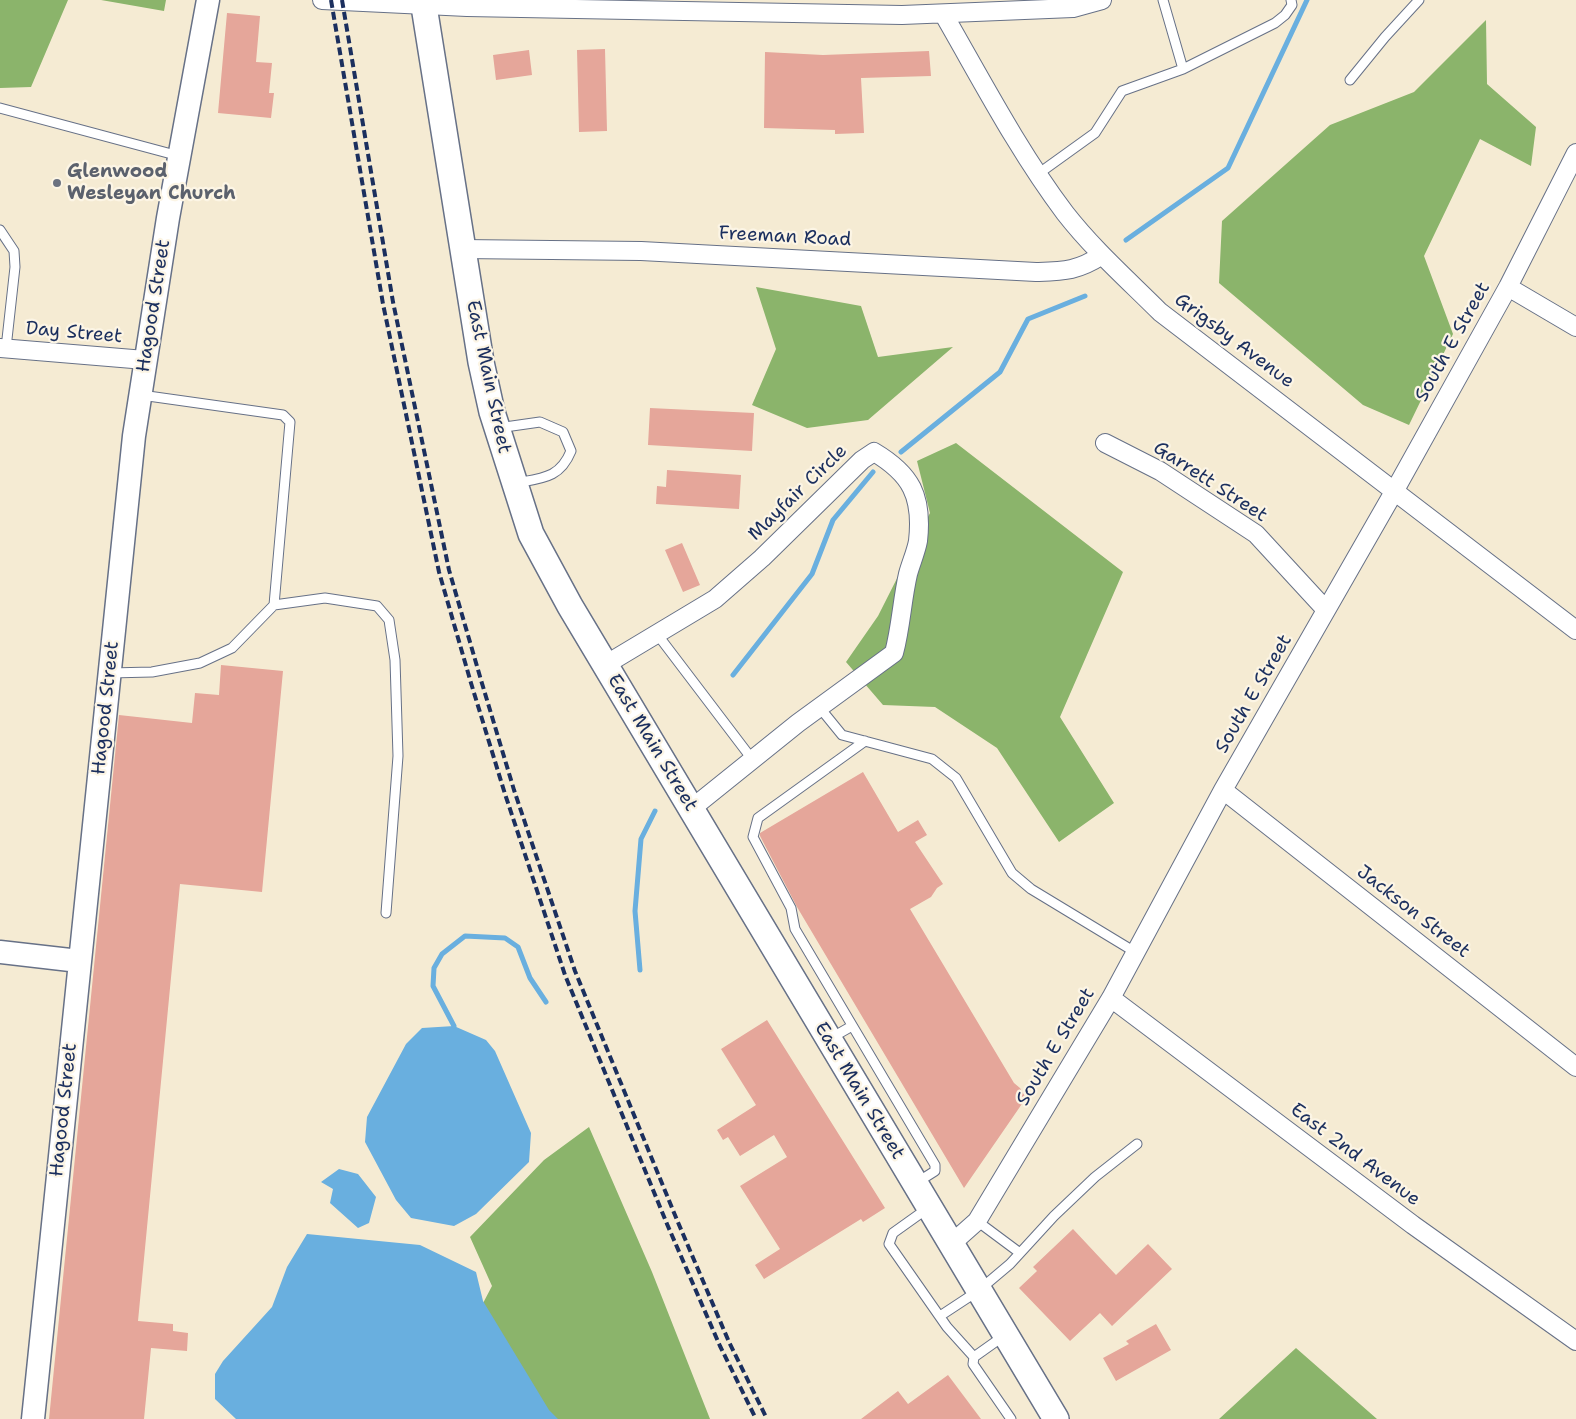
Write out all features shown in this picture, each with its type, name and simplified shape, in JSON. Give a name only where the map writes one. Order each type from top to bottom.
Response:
[{"type":"main road","name":"East Main Street","points":[[423,3],[481,362],[496,428],[531,534],[605,665],[950,1245],[1056,1419]]},
{"type":"street","name":"Hagood Street","points":[[33,1419],[79,961],[140,394],[179,156],[208,0]]},
{"type":"street","points":[[322,0],[645,6],[1073,8],[1102,0]]},
{"type":"street","name":"Grigsby Avenue","points":[[942,7],[1038,174],[1066,214],[1102,254],[1160,312],[1576,630]]},
{"type":"street","name":"South E Street","points":[[950,1245],[977,1221],[1111,998],[1223,790],[1395,490],[1508,287],[1576,153]]},
{"type":"street","name":"Freeman Road","points":[[462,249],[641,251],[1036,272],[1071,270],[1085,266],[1102,254]]},
{"type":"street","points":[[1508,287],[1576,326]]},
{"type":"street","name":"Day Street","points":[[3,348],[145,360]]},
{"type":"street","name":"Garrett Street","points":[[1105,443],[1160,471],[1256,534],[1326,610]]},
{"type":"street","name":"Mayfair Circle","points":[[605,665],[715,599],[776,544],[862,460],[874,452],[895,465],[911,484],[918,506],[918,542],[908,574],[899,635],[894,653],[752,759],[691,809]]},
{"type":"street","name":"Jackson Street","points":[[1223,790],[1576,1068]]},
{"type":"street","points":[[0,952],[79,961]]},
{"type":"street","name":"East 2nd Avenue","points":[[1111,998],[1413,1226],[1576,1341]]},
{"type":"lane","points":[[1162,0],[1183,69]]},
{"type":"lane","points":[[1038,174],[1095,133],[1122,91],[1183,69],[1274,23],[1284,16],[1292,6],[1291,0]]},
{"type":"lane","points":[[1350,80],[1385,37],[1419,0]]},
{"type":"lane","points":[[1,112],[179,156]]},
{"type":"lane","points":[[0,230],[14,251],[16,268],[3,348]]},
{"type":"lane","points":[[140,394],[283,415],[290,422],[274,605]]},
{"type":"lane","points":[[496,428],[540,422],[563,432],[571,451],[565,465],[548,476],[513,484]]},
{"type":"lane","points":[[109,674],[152,672],[200,662],[232,648],[274,605],[325,598],[377,606],[389,620],[395,660],[398,756],[386,913]]},
{"type":"lane","points":[[657,634],[752,759]]},
{"type":"lane","points":[[820,708],[842,735],[932,759],[956,778],[1012,873],[1031,889],[1135,952]]},
{"type":"lane","points":[[865,741],[758,818],[753,838],[791,908],[795,929],[935,1164],[936,1171],[914,1184]]},
{"type":"lane","points":[[828,1040],[852,1026]]},
{"type":"lane","points":[[940,1316],[978,1291],[1010,1264],[1054,1216],[1095,1177],[1137,1144]]},
{"type":"lane","points":[[928,1208],[893,1232],[889,1244],[940,1316],[974,1357]]},
{"type":"lane","points":[[977,1221],[1020,1253]]},
{"type":"lane","points":[[1005,1335],[974,1357],[973,1364],[1011,1419]]},
{"type":"green space","points":[[0,0],[68,0],[31,87],[0,88]]},
{"type":"green space","points":[[101,0],[166,0],[164,11]]},
{"type":"green space","points":[[1486,20],[1487,84],[1536,127],[1531,166],[1480,139],[1424,256],[1453,334],[1409,425],[1363,405],[1219,283],[1222,221],[1330,125],[1414,92]]},
{"type":"green space","points":[[756,287],[861,306],[878,357],[953,347],[868,420],[807,428],[752,405],[776,349]]},
{"type":"green space","points":[[956,443],[1123,572],[1060,717],[1114,803],[1059,842],[997,748],[935,707],[883,705],[846,662],[878,616],[930,513],[917,461]]},
{"type":"green space","points":[[589,1127],[652,1272],[710,1419],[523,1419],[471,1326],[492,1286],[470,1237],[544,1160]]},
{"type":"green space","points":[[1296,1348],[1377,1419],[1219,1419]]},
{"type":"water","points":[[454,1026],[486,1040],[495,1051],[531,1133],[529,1162],[476,1214],[454,1226],[411,1218],[396,1200],[365,1142],[367,1117],[406,1044],[422,1028]]},
{"type":"water","points":[[339,1169],[358,1174],[376,1197],[369,1223],[358,1228],[330,1203],[333,1189],[321,1182]]},
{"type":"water","points":[[307,1234],[420,1245],[476,1272],[483,1301],[549,1410],[558,1419],[236,1419],[215,1399],[215,1374],[223,1361],[272,1307],[287,1267]]},
{"type":"building","points":[[227,13],[260,16],[256,62],[272,63],[269,93],[274,93],[271,118],[218,113]]},
{"type":"building","points":[[605,49],[607,131],[579,132],[577,50]]},
{"type":"building","points":[[529,50],[532,75],[496,80],[493,55]]},
{"type":"building","points":[[929,51],[931,76],[861,78],[864,133],[835,134],[835,130],[764,128],[765,52],[823,55]]},
{"type":"building","points":[[650,408],[754,413],[752,451],[648,445]]},
{"type":"building","points":[[667,470],[741,475],[739,509],[656,504],[657,486],[666,487]]},
{"type":"building","points":[[682,543],[700,585],[683,592],[665,550]]},
{"type":"building","points":[[221,665],[283,671],[262,892],[180,884],[138,1321],[173,1324],[173,1331],[188,1333],[187,1351],[151,1348],[144,1419],[49,1419],[119,715],[192,723],[195,693],[219,695]]},
{"type":"building","points":[[863,772],[898,832],[918,820],[927,835],[915,842],[943,884],[937,888],[931,897],[910,909],[1014,1083],[1020,1088],[1026,1098],[964,1188],[797,907],[760,836],[760,833]]},
{"type":"building","points":[[767,1020],[885,1208],[863,1222],[861,1219],[764,1279],[755,1265],[780,1249],[740,1186],[787,1157],[774,1135],[740,1156],[728,1137],[723,1140],[717,1130],[756,1105],[721,1049]]},
{"type":"building","points":[[1073,1229],[1116,1275],[1148,1244],[1172,1269],[1112,1326],[1100,1313],[1070,1341],[1019,1288],[1037,1271],[1033,1267]]},
{"type":"building","points":[[1156,1324],[1171,1350],[1116,1381],[1103,1358],[1129,1344],[1126,1341]]},
{"type":"building","points":[[948,1375],[981,1419],[861,1419],[898,1391],[908,1404]]},
{"type":"waterway","points":[[1126,240],[1228,168],[1307,0]]},
{"type":"waterway","points":[[901,452],[1000,372],[1028,319],[1085,296]]},
{"type":"waterway","points":[[733,675],[812,574],[833,520],[873,472]]},
{"type":"waterway","points":[[640,970],[635,911],[641,839],[655,811]]},
{"type":"waterway","points":[[454,1026],[433,986],[434,968],[442,954],[465,936],[505,938],[518,947],[530,978],[546,1002]]},
{"type":"railway","points":[[331,0],[383,304],[439,572],[471,683],[505,794],[565,975],[667,1224],[720,1346],[756,1419]]},
{"type":"railway","points":[[342,0],[393,302],[449,570],[481,680],[514,790],[575,971],[729,1342],[767,1419]]},
{"type":"place","name":"Glenwood Wesleyan Church","points":[[57,183]]}]
